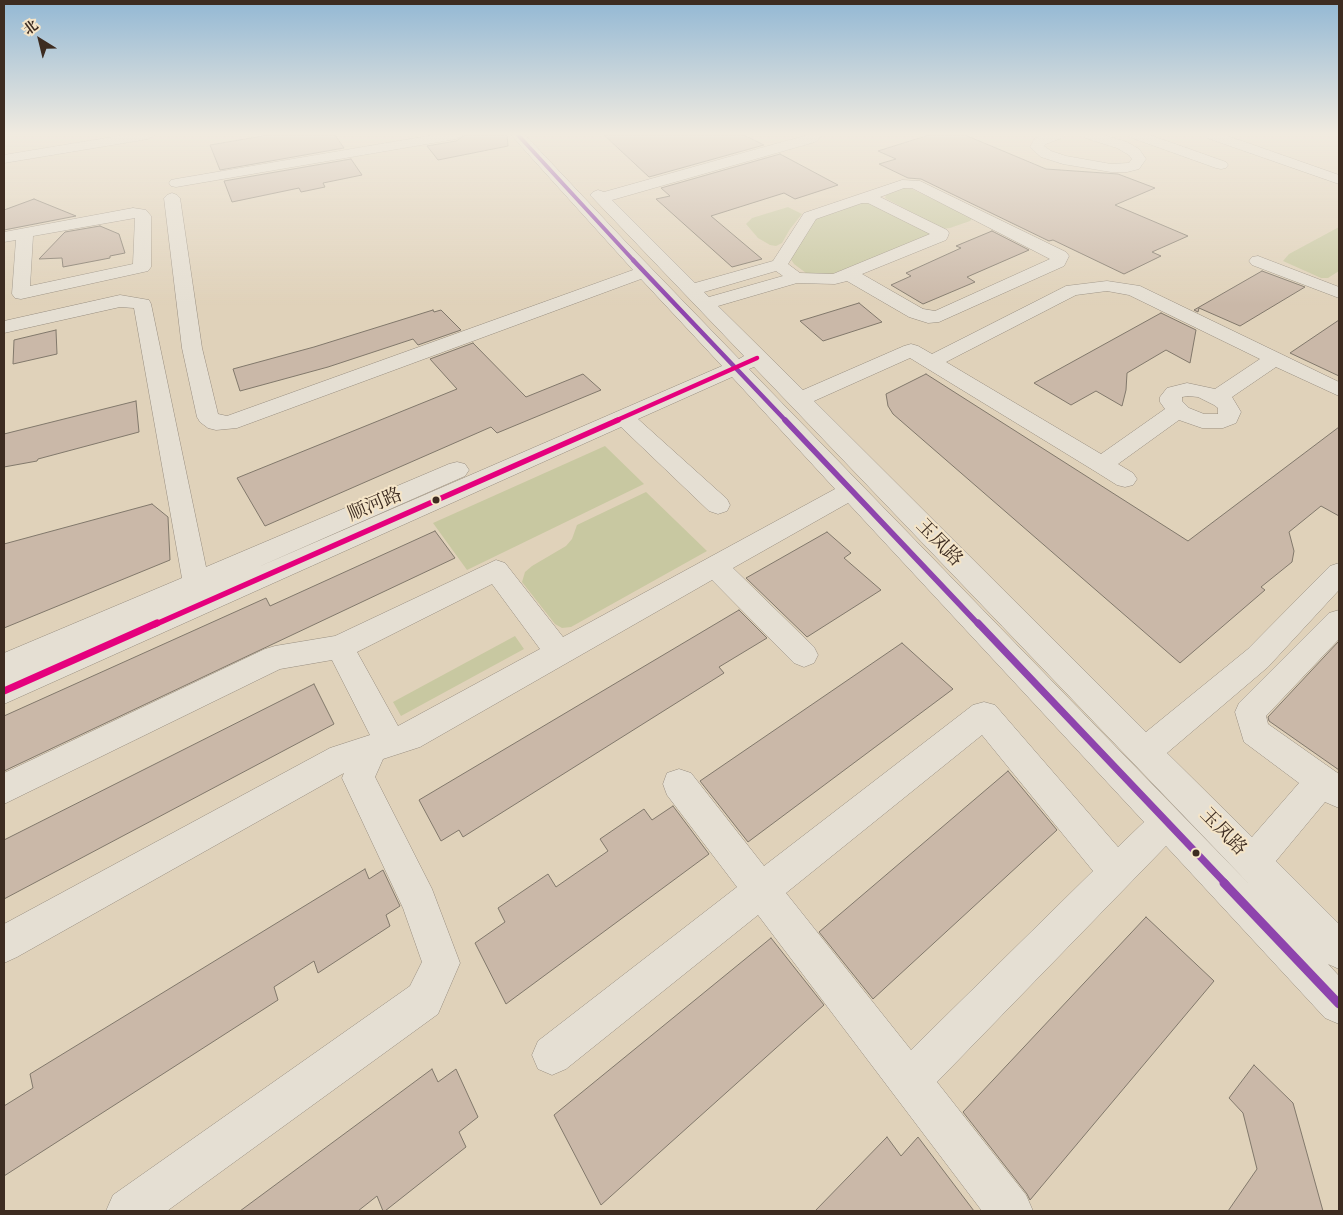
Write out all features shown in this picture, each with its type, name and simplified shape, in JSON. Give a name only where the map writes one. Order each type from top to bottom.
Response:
[{"type":"street","points":[[174,192],[192,348],[208,417],[216,424],[229,423],[645,272]]},
{"type":"street","name":"玉凤路","points":[[571,192],[645,272],[740,356],[799,400],[1339,950]]},
{"type":"street","name":"玉凤路","points":[[595,192],[698,297],[740,356],[852,490],[1339,1004]]},
{"type":"street","points":[[601,198],[623,192]]},
{"type":"street","points":[[698,297],[779,265],[810,216],[880,192]]},
{"type":"street","points":[[848,274],[916,313],[928,317],[939,316],[1058,262],[1060,256],[1055,252],[929,192]]},
{"type":"street","points":[[865,197],[953,230]]},
{"type":"street","points":[[4,237],[133,212],[140,213],[143,216],[142,267],[21,294],[25,233]]},
{"type":"street","points":[[698,297],[796,278],[836,279],[984,219]]},
{"type":"street","points":[[1258,261],[1339,293]]},
{"type":"street","points":[[779,265],[796,278]]},
{"type":"street","points":[[931,362],[1072,290],[1101,286],[1134,290],[1339,390]]},
{"type":"street","points":[[4,327],[120,301],[142,304],[196,583]]},
{"type":"street","points":[[799,400],[911,350],[1125,479]]},
{"type":"street","name":"顺河路","points":[[4,691],[623,417],[740,356]]},
{"type":"street","name":"顺河路","points":[[4,666],[196,583],[740,356]]},
{"type":"street","points":[[1101,465],[1178,410],[1171,402],[1171,397],[1180,390],[1195,390],[1218,398],[1274,359]]},
{"type":"street","points":[[623,417],[718,505]]},
{"type":"street","points":[[4,944],[341,758],[409,738],[852,490]]},
{"type":"street","points":[[715,567],[804,655]]},
{"type":"street","points":[[4,789],[275,658],[340,647],[496,570],[560,654]]},
{"type":"street","points":[[1145,752],[1258,658],[1339,573]]},
{"type":"street","points":[[1253,862],[1331,787],[1255,732],[1250,712],[1339,621]]},
{"type":"street","points":[[340,647],[382,746]]},
{"type":"street","points":[[552,1055],[984,716],[1117,873]]},
{"type":"street","points":[[129,1211],[424,1000],[440,962],[419,902],[358,778],[382,746]]},
{"type":"street","points":[[679,784],[1010,1211]]},
{"type":"street","points":[[909,1081],[1167,822]]},
{"type":"green space","points":[[894,192],[918,192],[973,218],[970,221],[942,229],[885,198],[886,195]]},
{"type":"green space","points":[[861,202],[870,202],[929,232],[930,235],[824,277],[806,273],[794,264],[790,258],[815,218]]},
{"type":"green space","points":[[788,207],[802,214],[782,243],[776,246],[770,245],[758,238],[746,224],[752,218]]},
{"type":"green space","points":[[1339,227],[1339,271],[1328,278],[1321,278],[1283,261],[1289,254]]},
{"type":"green space","points":[[605,446],[644,484],[467,570],[433,523]]},
{"type":"green space","points":[[646,492],[707,551],[571,627],[562,628],[555,624],[522,582],[525,572],[566,546],[572,539],[577,525]]},
{"type":"green space","points":[[515,636],[524,649],[401,716],[393,702]]},
{"type":"building","points":[[228,192],[281,192],[232,202]]},
{"type":"building","points":[[665,192],[817,192],[795,199],[784,193],[711,216],[762,259],[732,267],[656,199],[670,196]]},
{"type":"building","points":[[947,192],[1146,192],[1115,205],[1188,236],[1152,252],[1161,256],[1124,274],[1053,240],[1049,241]]},
{"type":"building","points":[[34,199],[76,216],[4,230],[4,210]]},
{"type":"building","points":[[100,226],[119,234],[125,253],[110,256],[110,258],[63,267],[62,258],[39,259],[65,232]]},
{"type":"building","points":[[992,231],[1029,250],[967,277],[975,282],[923,304],[891,285],[911,276],[906,273],[961,248],[956,246]]},
{"type":"building","points":[[1262,271],[1305,287],[1240,326],[1199,308],[1198,312],[1194,310]]},
{"type":"building","points":[[859,303],[882,322],[823,341],[800,321]]},
{"type":"building","points":[[433,310],[434,312],[441,310],[461,330],[418,345],[413,339],[328,367],[240,391],[233,369],[314,347]]},
{"type":"building","points":[[1161,313],[1196,330],[1190,363],[1166,350],[1127,373],[1126,390],[1122,406],[1096,391],[1071,405],[1034,383]]},
{"type":"building","points":[[1339,320],[1339,376],[1290,353]]},
{"type":"building","points":[[56,330],[57,354],[13,364],[14,340]]},
{"type":"building","points":[[473,343],[526,397],[583,374],[601,390],[497,433],[491,427],[265,526],[237,478],[457,389],[430,359]]},
{"type":"building","points":[[926,374],[1188,541],[1339,427],[1339,516],[1321,506],[1289,532],[1294,551],[1292,562],[1261,587],[1265,590],[1180,663],[893,414],[888,406],[886,394]]},
{"type":"building","points":[[136,401],[139,432],[38,459],[37,461],[4,467],[4,434]]},
{"type":"building","points":[[152,504],[168,517],[170,560],[4,628],[4,544]]},
{"type":"building","points":[[435,531],[455,558],[4,771],[4,716],[266,598],[270,606]]},
{"type":"building","points":[[827,532],[851,553],[844,558],[881,590],[807,637],[746,578]]},
{"type":"building","points":[[739,610],[767,638],[719,667],[724,673],[463,837],[459,830],[441,841],[419,800]]},
{"type":"building","points":[[1339,641],[1339,770],[1269,721],[1268,717]]},
{"type":"building","points":[[902,643],[953,689],[748,842],[700,781]]},
{"type":"building","points":[[314,684],[334,724],[4,899],[4,840]]},
{"type":"building","points":[[1008,771],[1057,830],[873,999],[819,932]]},
{"type":"building","points":[[673,806],[709,854],[506,1004],[475,943],[505,922],[498,908],[548,874],[556,887],[608,851],[600,839],[644,809],[652,820]]},
{"type":"building","points":[[365,869],[369,879],[383,870],[400,906],[386,915],[390,926],[318,973],[314,961],[274,987],[278,1000],[4,1176],[4,1106],[33,1088],[30,1074]]},
{"type":"building","points":[[1146,917],[1214,981],[1030,1200],[963,1112]]},
{"type":"building","points":[[771,938],[824,1005],[601,1205],[554,1115]]},
{"type":"building","points":[[1254,1065],[1293,1103],[1323,1211],[1228,1211],[1257,1169],[1243,1113],[1229,1098]]},
{"type":"building","points":[[432,1069],[438,1082],[456,1069],[478,1117],[459,1132],[466,1147],[385,1211],[383,1211],[377,1196],[358,1211],[240,1211]]},
{"type":"building","points":[[887,1137],[901,1156],[918,1137],[974,1211],[815,1211]]},
{"type":"transit line","points":[[570,192],[1339,1004]]},
{"type":"transit line","points":[[4,691],[757,358]]}]
